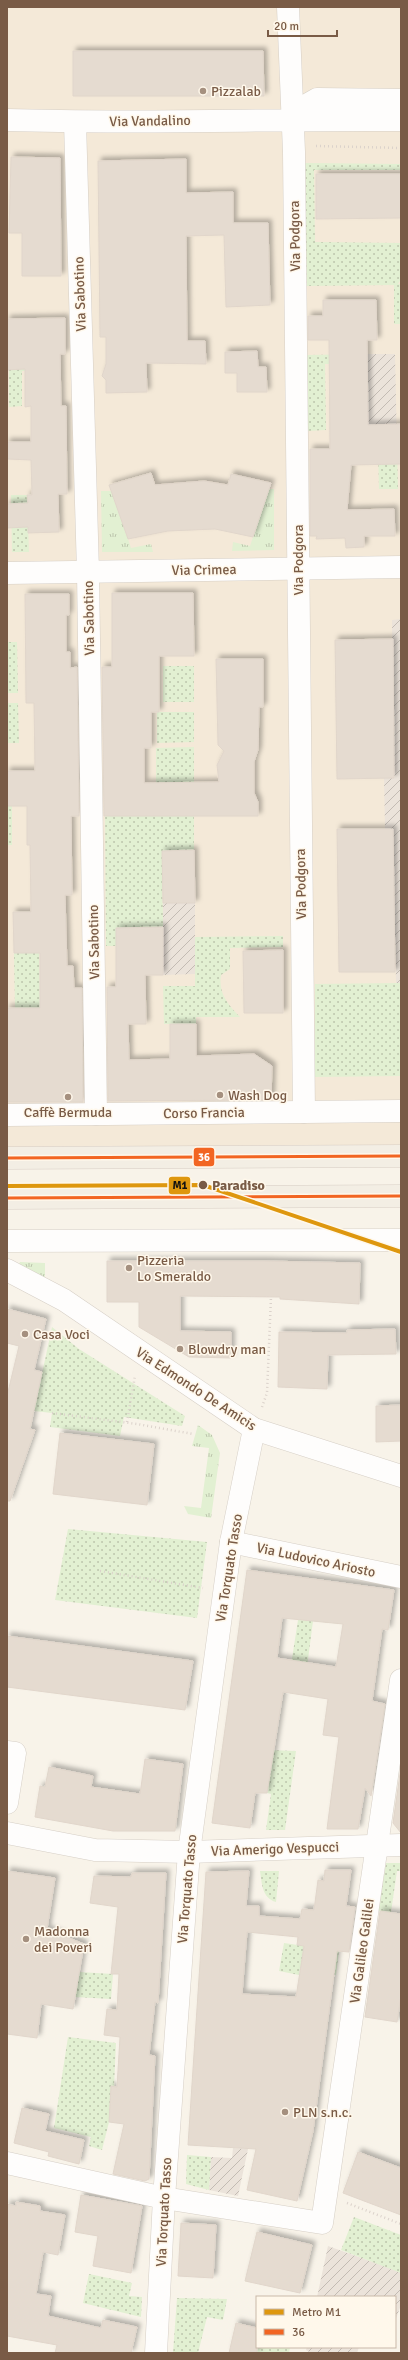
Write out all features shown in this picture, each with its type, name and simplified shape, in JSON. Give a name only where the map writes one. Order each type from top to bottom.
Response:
[{"type":"main road","points":[[7,1158],[401,1156]]},
{"type":"main road","points":[[7,1198],[401,1196]]},
{"type":"street","name":"Via Podgora","points":[[288,7],[294,119],[304,1112]]},
{"type":"street","points":[[294,119],[303,107],[317,99],[401,100]]},
{"type":"street","name":"Via Vandalino","points":[[7,120],[75,122],[294,119],[401,120]]},
{"type":"street","name":"Via Sabotino","points":[[75,122],[88,572],[96,1114]]},
{"type":"street","name":"Via Crimea","points":[[7,573],[401,567]]},
{"type":"street","name":"Corso Francia","points":[[7,1115],[401,1111]]},
{"type":"street","points":[[7,1241],[401,1240]]},
{"type":"street","name":"Via Edmondo De Amicis","points":[[7,1270],[64,1300],[254,1429],[401,1476]]},
{"type":"street","name":"Via Torquato Tasso","points":[[156,2353],[164,2198],[189,1852],[231,1542],[254,1429]]},
{"type":"street","name":"Via Ludovico Ariosto","points":[[231,1542],[401,1577]]},
{"type":"street","name":"Via Galileo Galilei","points":[[164,2198],[322,2223],[401,1680]]},
{"type":"street","points":[[7,1752],[16,1753],[7,1803]]},
{"type":"street","name":"Via Amerigo Vespucci","points":[[7,1833],[95,1850],[189,1852],[401,1845]]},
{"type":"street","points":[[7,2163],[164,2198]]},
{"type":"path","points":[[294,145],[401,148]]},
{"type":"path","points":[[254,1429],[267,1394],[271,1297]]},
{"type":"path","points":[[127,1422],[139,1352]]},
{"type":"path","points":[[52,1413],[127,1422],[193,1434]]},
{"type":"path","points":[[100,1572],[225,1591]]},
{"type":"path","points":[[326,2195],[401,2224]]},
{"type":"shaded area","points":[[7,7],[401,7],[401,117],[7,114]]},
{"type":"shaded area","points":[[7,124],[401,124],[401,1152],[7,1154]]},
{"type":"shaded area","points":[[367,354],[395,354],[397,447],[368,448]]},
{"type":"shaded area","points":[[401,619],[401,983],[396,983],[393,829],[385,829],[384,778],[394,778],[392,620]]},
{"type":"shaded area","points":[[163,903],[195,903],[195,974],[163,975]]},
{"type":"shaded area","points":[[233,2148],[248,2149],[238,2196],[209,2190],[211,2157],[232,2158]]},
{"type":"shaded area","points":[[328,2246],[401,2272],[401,2305],[396,2318],[396,2296],[317,2296]]},
{"type":"shaded area","points":[[307,2348],[359,2348],[357,2353],[311,2353],[306,2350]]},
{"type":"green space","points":[[305,163],[401,164],[401,170],[314,170],[315,242],[401,243],[401,279],[398,284],[401,284],[401,324],[394,324],[394,285],[306,286]]},
{"type":"green space","points":[[9,354],[40,370],[22,371],[22,406],[9,407]]},
{"type":"green space","points":[[367,354],[367,364],[325,364],[326,430],[307,431],[307,355]]},
{"type":"green space","points":[[378,447],[397,447],[398,489],[379,489]]},
{"type":"green space","points":[[269,489],[274,489],[274,550],[232,551],[233,542],[250,546]]},
{"type":"green space","points":[[101,491],[112,491],[131,548],[151,544],[153,552],[102,552]]},
{"type":"green space","points":[[11,495],[27,495],[29,552],[12,552]]},
{"type":"green space","points":[[7,642],[17,642],[18,693],[7,693]]},
{"type":"green space","points":[[163,666],[194,666],[194,702],[163,702]]},
{"type":"green space","points":[[7,703],[18,703],[19,743],[7,743]]},
{"type":"green space","points":[[157,712],[194,712],[194,742],[157,743]]},
{"type":"green space","points":[[194,747],[194,782],[156,783],[156,748]]},
{"type":"green space","points":[[7,806],[12,806],[12,845],[7,845]]},
{"type":"green space","points":[[105,816],[194,816],[194,850],[162,851],[163,927],[116,928],[116,946],[106,946]]},
{"type":"green space","points":[[283,936],[283,947],[230,948],[230,969],[221,975],[220,981],[225,998],[240,1017],[196,1017],[196,1024],[164,1024],[163,986],[195,986],[195,937]]},
{"type":"green space","points":[[14,953],[39,953],[40,1008],[15,1008]]},
{"type":"green space","points":[[401,983],[401,1076],[315,1077],[315,984]]},
{"type":"green space","points":[[20,1262],[45,1263],[45,1284],[17,1269]]},
{"type":"green space","points":[[52,1327],[79,1349],[185,1416],[182,1426],[124,1417],[120,1436],[50,1427],[52,1413],[34,1411]]},
{"type":"green space","points":[[198,1425],[212,1435],[220,1453],[211,1518],[188,1514],[184,1506],[201,1508],[209,1448],[192,1446]]},
{"type":"green space","points":[[68,1529],[207,1542],[197,1618],[55,1600]]},
{"type":"green space","points":[[345,1600],[342,1624],[313,1621],[307,1667],[291,1665],[298,1620]]},
{"type":"green space","points":[[269,1750],[296,1751],[285,1830],[266,1830],[271,1794],[267,1793],[270,1772]]},
{"type":"green space","points":[[386,1863],[401,1863],[401,1871],[397,1871],[391,1912],[378,1911]]},
{"type":"green space","points":[[260,1871],[279,1871],[276,1902],[271,1900],[265,1894]]},
{"type":"green space","points":[[284,1943],[339,1951],[336,1975],[300,1970],[299,1975],[279,1971]]},
{"type":"green space","points":[[79,1972],[113,1974],[111,1999],[75,1997]]},
{"type":"green space","points":[[68,2037],[116,2043],[114,2087],[111,2087],[109,2122],[102,2150],[89,2146],[91,2137],[54,2128]]},
{"type":"green space","points":[[187,2155],[211,2157],[209,2190],[186,2184]]},
{"type":"green space","points":[[354,2217],[401,2235],[401,2273],[341,2250]]},
{"type":"green space","points":[[89,2274],[132,2283],[129,2296],[142,2297],[141,2317],[83,2303]]},
{"type":"green space","points":[[177,2298],[227,2299],[223,2320],[207,2317],[198,2353],[173,2353]]},
{"type":"green space","points":[[258,2348],[290,2348],[289,2353],[256,2353]]},
{"type":"building","points":[[73,51],[263,51],[264,96],[73,96]]},
{"type":"building","points":[[11,157],[60,158],[61,276],[22,276],[22,233],[9,233]]},
{"type":"building","points":[[186,159],[186,193],[233,192],[233,223],[268,223],[270,305],[226,307],[224,235],[186,236],[187,341],[205,341],[206,364],[146,363],[147,392],[106,393],[106,380],[102,376],[106,364],[106,337],[100,337],[98,161]]},
{"type":"building","points":[[316,174],[401,174],[401,218],[316,219]]},
{"type":"building","points":[[323,300],[376,300],[377,340],[367,340],[368,425],[401,424],[401,464],[351,465],[347,510],[394,509],[395,536],[364,536],[364,547],[346,548],[345,538],[316,539],[317,536],[310,536],[310,449],[330,449],[329,340],[308,340],[308,316],[323,316]]},
{"type":"building","points":[[65,318],[65,354],[60,354],[61,406],[66,406],[67,494],[58,494],[59,532],[28,533],[28,527],[7,528],[7,504],[28,503],[27,495],[32,495],[31,460],[7,459],[7,442],[31,442],[31,406],[25,407],[25,369],[7,370],[7,319]]},
{"type":"building","points":[[257,351],[258,367],[266,367],[267,392],[237,392],[237,373],[225,373],[225,352]]},
{"type":"building","points":[[151,473],[155,485],[204,481],[228,485],[231,474],[271,483],[253,537],[215,529],[168,531],[128,539],[109,485]]},
{"type":"building","points":[[112,593],[193,593],[194,656],[159,656],[159,712],[151,712],[151,748],[144,748],[144,783],[219,782],[217,765],[224,751],[218,745],[216,659],[263,659],[263,707],[259,707],[258,750],[254,762],[254,793],[258,802],[258,816],[104,816],[102,667],[112,667]]},
{"type":"building","points":[[25,594],[69,594],[69,615],[66,615],[66,652],[70,652],[70,668],[77,667],[79,816],[71,816],[72,895],[65,895],[67,966],[73,966],[74,988],[82,988],[83,1102],[7,1102],[7,1008],[40,1008],[40,953],[14,953],[13,912],[31,912],[30,845],[27,845],[27,806],[7,806],[7,771],[35,771],[34,703],[26,703]]},
{"type":"building","points":[[393,639],[394,778],[337,779],[335,640]]},
{"type":"building","points":[[337,829],[393,829],[395,972],[339,972]]},
{"type":"building","points":[[194,850],[195,903],[163,903],[162,851]]},
{"type":"building","points":[[163,927],[163,975],[145,975],[146,1024],[128,1024],[129,1060],[170,1059],[170,1024],[196,1024],[196,1056],[254,1054],[272,1066],[271,1100],[108,1101],[107,987],[116,987],[116,928]]},
{"type":"building","points":[[283,950],[283,1013],[244,1013],[243,951]]},
{"type":"building","points":[[107,1261],[265,1261],[360,1263],[359,1304],[280,1299],[280,1297],[180,1296],[180,1331],[231,1332],[231,1358],[189,1357],[139,1327],[139,1302],[107,1302]]},
{"type":"building","points":[[7,1309],[46,1319],[34,1370],[42,1372],[30,1429],[35,1430],[10,1501],[7,1501],[7,1396],[19,1346],[7,1343]]},
{"type":"building","points":[[395,1329],[396,1354],[328,1355],[327,1389],[278,1387],[279,1332],[347,1333],[347,1330]]},
{"type":"building","points":[[401,1405],[401,1441],[376,1442],[376,1406]]},
{"type":"building","points":[[60,1433],[154,1444],[147,1505],[53,1494]]},
{"type":"building","points":[[247,1570],[394,1590],[388,1630],[382,1629],[372,1701],[385,1704],[371,1796],[365,1788],[358,1829],[327,1829],[339,1737],[323,1735],[328,1699],[283,1692],[267,1793],[255,1793],[250,1828],[212,1823]],"holes":[[[282,1618],[343,1624],[336,1667],[277,1658]]]},
{"type":"building","points":[[7,1636],[193,1661],[185,1710],[7,1687]]},
{"type":"building","points":[[145,1759],[183,1764],[175,1831],[113,1831],[35,1817],[40,1786],[45,1787],[49,1767],[93,1776],[91,1787],[140,1794]]},
{"type":"building","points":[[401,1767],[401,1833],[393,1823]]},
{"type":"building","points":[[325,1870],[351,1870],[346,1906],[355,1907],[349,1952],[337,1951],[313,2131],[297,2201],[247,2190],[256,2149],[188,2145],[206,1872],[249,1871],[246,1906],[259,1906],[259,1916],[300,1919],[302,1909],[314,1910],[318,1880],[324,1881]],"holes":[[[247,1932],[298,1937],[297,1945],[304,1946],[296,1997],[242,1994]]]},
{"type":"building","name":"Madonna dei Poveri","points":[[7,1871],[55,1878],[47,1929],[84,1944],[73,2009],[41,2004],[37,2038],[7,2034]]},
{"type":"building","points":[[132,1873],[166,1873],[158,2003],[155,2002],[149,2055],[155,2056],[149,2179],[145,2181],[113,2174],[124,2124],[109,2122],[111,2086],[117,2087],[120,2037],[104,2035],[107,2009],[117,2010],[119,1974],[111,1974],[118,1907],[90,1903],[94,1876],[131,1877]]},
{"type":"building","points":[[380,1911],[401,1914],[401,1996],[397,2022],[365,2017]]},
{"type":"building","points":[[22,2108],[49,2114],[45,2131],[84,2140],[79,2164],[48,2156],[49,2152],[14,2143]]},
{"type":"building","points":[[358,2152],[401,2168],[401,2215],[343,2193]]},
{"type":"building","points":[[81,2195],[142,2206],[131,2273],[93,2266],[98,2236],[75,2232]]},
{"type":"building","points":[[16,2202],[40,2206],[40,2211],[65,2215],[58,2255],[43,2252],[36,2294],[51,2296],[48,2316],[101,2328],[103,2320],[137,2327],[131,2353],[55,2353],[57,2345],[7,2336],[7,2204],[16,2206]]},
{"type":"building","points":[[181,2223],[216,2225],[213,2278],[178,2276]]},
{"type":"building","points":[[257,2232],[312,2245],[300,2293],[245,2281]]},
{"type":"building","points":[[236,2323],[256,2328],[257,2353],[229,2353]]},
{"type":"metro line","name":"M1","points":[[7,1186],[203,1185],[401,1252]]},
{"type":"transit line","name":"36","points":[[7,1158],[401,1156]]},
{"type":"transit line","name":"36","points":[[7,1198],[401,1196]]},
{"type":"place","name":"Pizzalab","points":[[203,91]]},
{"type":"place","name":"Wash Dog","points":[[220,1095]]},
{"type":"place","name":"Caffè Bermuda","points":[[68,1097]]},
{"type":"place","name":"Paradiso","points":[[203,1185]]},
{"type":"place","name":"Pizzeria Lo Smeraldo","points":[[129,1268]]},
{"type":"place","name":"Casa Voci","points":[[25,1334]]},
{"type":"place","name":"Blowdry man","points":[[180,1349]]},
{"type":"place","name":"Madonna dei Poveri","points":[[26,1939]]},
{"type":"place","name":"PLN s.n.c.","points":[[285,2112]]}]
